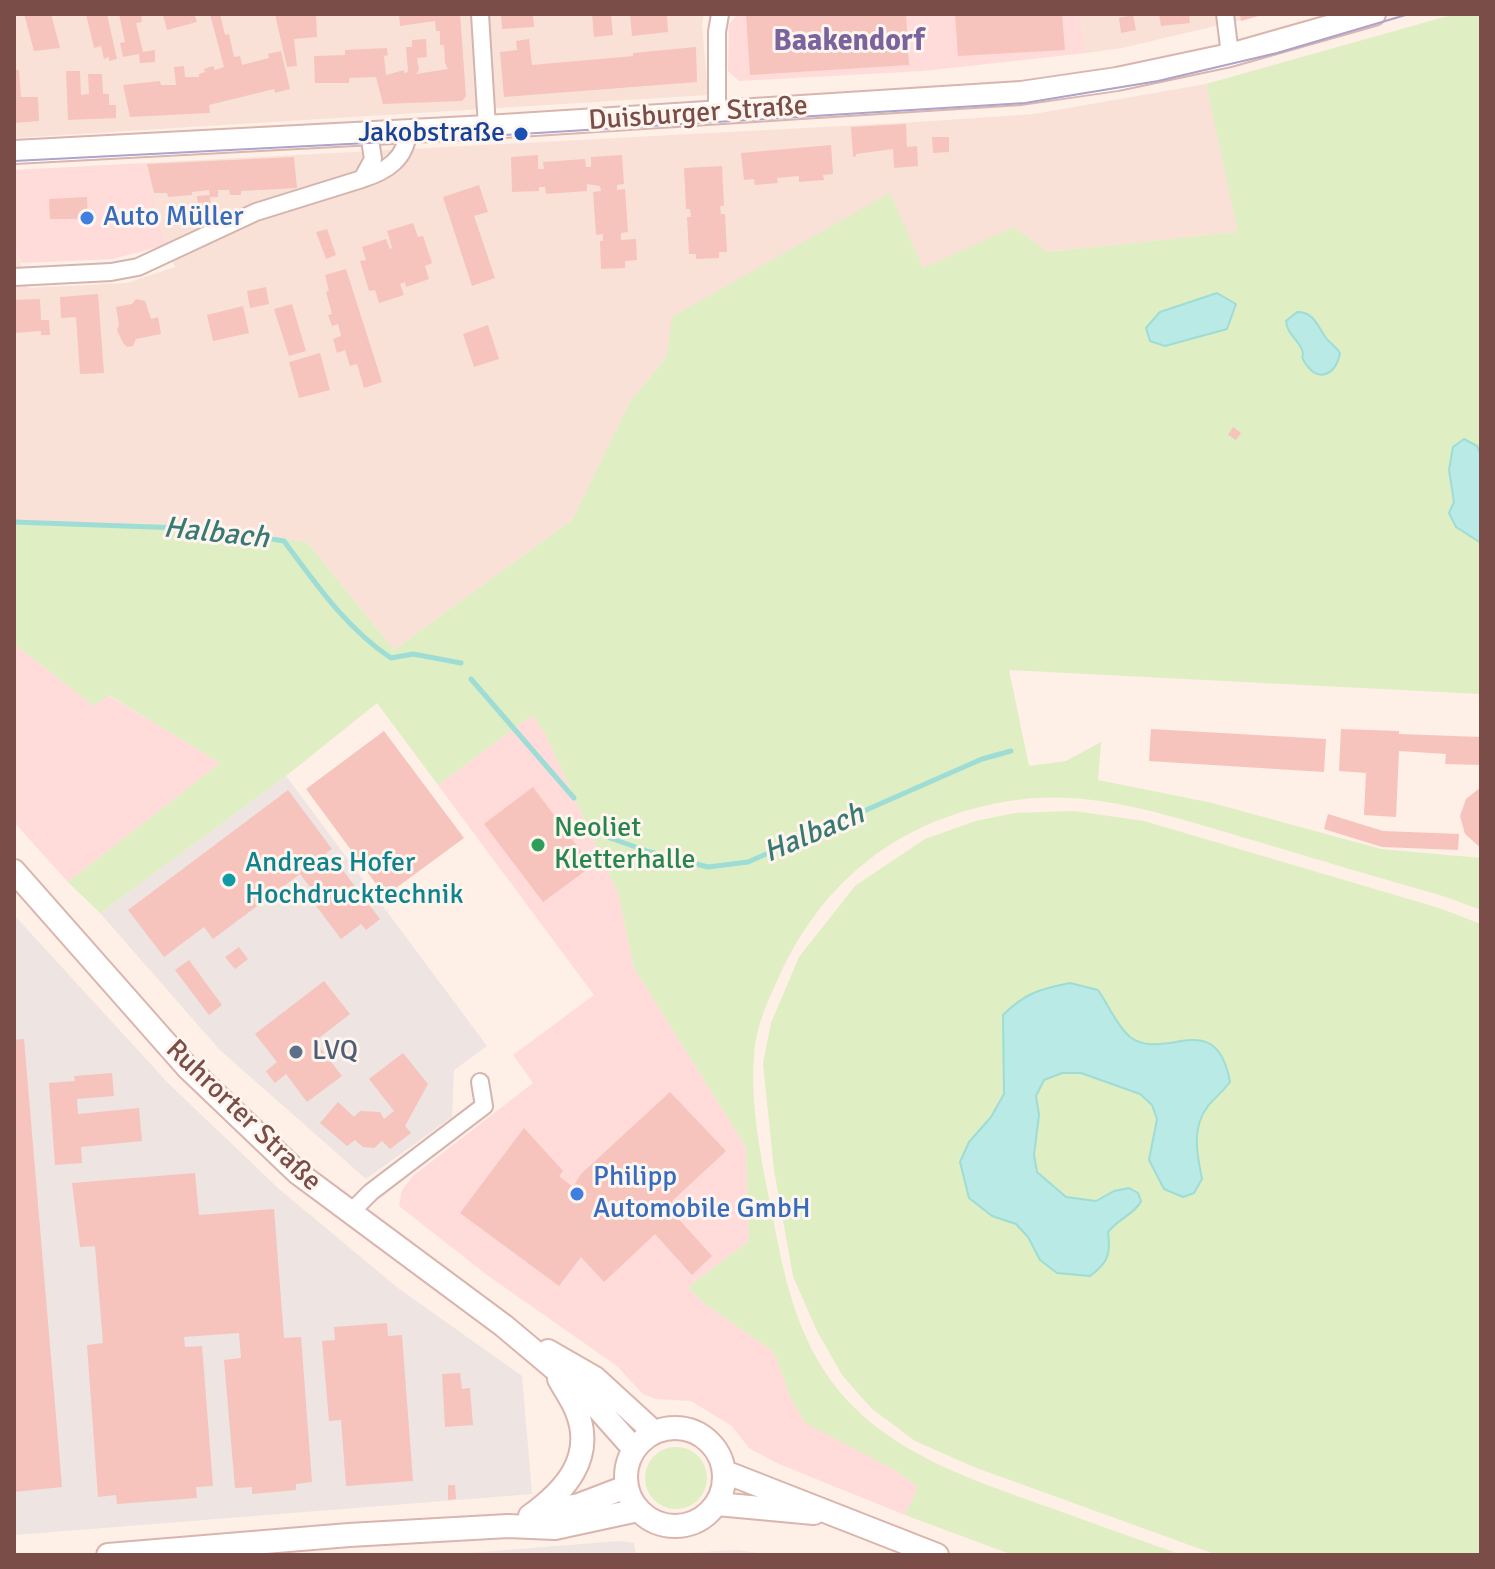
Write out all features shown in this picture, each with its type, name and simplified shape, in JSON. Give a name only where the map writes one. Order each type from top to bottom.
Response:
[{"type":"main road","name":"Duisburger Straße","points":[[14,152],[487,127],[1021,93],[1117,79],[1230,55],[1374,14]]},
{"type":"main road","name":"Ruhrorter Straße","points":[[14,871],[187,1067],[298,1173],[504,1326],[586,1395],[634,1449]]},
{"type":"main road","name":"Ruhrorter Straße","points":[[504,1326],[595,1378],[654,1432]]},
{"type":"main road","name":"Ruhrorter Straße","points":[[530,1516],[567,1485],[581,1455],[578,1412],[553,1369]]},
{"type":"main road","points":[[685,1428],[700,1434],[712,1444],[720,1457],[725,1472],[723,1488],[717,1504],[697,1522],[684,1526],[659,1524],[638,1510],[626,1487],[628,1461],[634,1449],[654,1432],[685,1428]]},
{"type":"main road","points":[[725,1472],[937,1555]]},
{"type":"main road","points":[[508,1526],[530,1516],[579,1505],[626,1487]]},
{"type":"main road","points":[[717,1504],[827,1514]]},
{"type":"main road","points":[[108,1555],[349,1535],[508,1526],[555,1528],[638,1510]]},
{"type":"street","points":[[480,14],[487,127]]},
{"type":"street","points":[[717,113],[717,32],[720,14]]},
{"type":"street","points":[[1225,14],[1230,55]]},
{"type":"street","points":[[14,277],[111,272],[138,267],[256,212],[380,173],[402,154],[408,131]]},
{"type":"street","points":[[362,179],[373,159],[369,133]]},
{"type":"street","points":[[350,1213],[371,1192],[484,1106],[480,1082]]},
{"type":"shaded area","points":[[14,14],[704,14],[702,25],[708,95],[14,138]]},
{"type":"shaded area","points":[[738,14],[1080,14],[1086,53],[923,71],[739,81],[728,71],[729,24]]},
{"type":"shaded area","points":[[1080,14],[1266,14],[1122,48],[1086,53]]},
{"type":"shaded area","points":[[1206,84],[1239,232],[1046,252],[1014,227],[923,269],[890,194],[667,356],[630,402],[572,520],[394,650],[308,543],[215,525],[14,521],[14,242],[28,288],[127,283],[175,267],[166,245],[145,163],[1034,114]]},
{"type":"shaded area","name":"Auto Müller","points":[[145,163],[166,245],[112,259],[21,263],[14,242],[14,170]]},
{"type":"shaded area","points":[[14,644],[94,706],[108,695],[221,763],[68,882],[14,822]]},
{"type":"shaded area","points":[[532,715],[545,733],[618,893],[634,968],[746,1147],[749,1241],[688,1287],[705,1304],[774,1352],[790,1396],[918,1487],[905,1515],[779,1464],[749,1448],[732,1426],[691,1401],[656,1399],[643,1394],[617,1366],[487,1275],[399,1206],[402,1190],[413,1176],[533,1083],[513,1055],[594,995],[438,785]]},
{"type":"shaded area","points":[[286,776],[487,1046],[454,1070],[452,1117],[366,1179],[220,1050],[100,913]]},
{"type":"shaded area","points":[[14,915],[168,1083],[279,1189],[398,1288],[522,1376],[532,1494],[14,1535]]},
{"type":"shaded area","points":[[620,1541],[634,1543],[636,1555],[444,1555]]},
{"type":"shaded area","points":[[737,1550],[772,1555],[655,1555]]},
{"type":"green space","points":[[1455,14],[1481,14],[1481,694],[1009,670],[1029,766],[1066,761],[1101,742],[1098,780],[1212,803],[1381,849],[1481,858],[1481,910],[1446,897],[1131,806],[1070,798],[1009,801],[969,810],[899,839],[841,884],[795,945],[769,999],[756,1036],[753,1075],[755,1115],[781,1257],[800,1322],[819,1363],[832,1382],[877,1427],[930,1460],[989,1486],[1182,1555],[1013,1555],[905,1515],[918,1487],[893,1469],[805,1423],[790,1396],[774,1352],[705,1304],[688,1287],[749,1241],[746,1147],[634,968],[618,893],[545,733],[532,715],[438,785],[377,703],[286,776],[100,913],[68,882],[220,763],[109,695],[94,706],[14,644],[14,521],[215,525],[308,543],[394,650],[572,520],[630,402],[667,356],[672,317],[890,193],[923,268],[1014,227],[1047,252],[1238,232],[1206,84]]},
{"type":"green space","points":[[1074,811],[1144,821],[1439,908],[1481,924],[1481,1555],[1217,1555],[974,1467],[915,1441],[871,1408],[842,1375],[816,1329],[793,1276],[774,1170],[763,1063],[771,1023],[799,957],[855,886],[925,839],[976,821],[1015,813]]},
{"type":"green space","points":[[676,1447],[688,1449],[698,1456],[705,1466],[705,1490],[698,1500],[688,1507],[676,1509],[664,1507],[654,1500],[647,1490],[645,1478],[647,1466],[654,1456],[664,1449]]},
{"type":"water","points":[[1217,293],[1236,304],[1227,329],[1165,346],[1150,341],[1146,328],[1160,312]]},
{"type":"water","points":[[1297,312],[1311,317],[1340,353],[1335,366],[1326,374],[1321,375],[1310,369],[1288,329],[1286,321]]},
{"type":"water","points":[[1464,439],[1477,446],[1481,455],[1481,543],[1456,527],[1449,513],[1454,502],[1449,470],[1453,447]]},
{"type":"water","points":[[1070,983],[1098,990],[1125,1032],[1143,1043],[1188,1040],[1213,1046],[1223,1059],[1230,1082],[1208,1106],[1199,1123],[1198,1160],[1202,1179],[1194,1193],[1183,1197],[1164,1189],[1149,1160],[1157,1119],[1152,1105],[1140,1094],[1081,1073],[1062,1073],[1044,1080],[1036,1096],[1039,1115],[1034,1155],[1037,1172],[1066,1197],[1096,1201],[1114,1191],[1129,1188],[1138,1193],[1141,1201],[1108,1232],[1107,1257],[1090,1276],[1057,1273],[1040,1260],[1028,1237],[1016,1224],[992,1216],[969,1198],[960,1162],[969,1142],[991,1117],[1004,1094],[1003,1015],[1034,993]]},
{"type":"building","points":[[24,14],[51,14],[60,48],[34,51]]},
{"type":"building","points":[[86,14],[107,14],[117,59],[104,59],[101,46],[94,48]]},
{"type":"building","points":[[119,14],[141,14],[142,22],[136,23],[143,52],[155,50],[155,62],[140,63],[139,54],[123,57],[120,43],[125,42]]},
{"type":"building","points":[[194,14],[197,22],[167,30],[163,15]]},
{"type":"building","points":[[210,14],[220,14],[234,57],[240,56],[242,65],[269,58],[268,54],[281,51],[290,89],[275,93],[274,89],[209,105],[210,113],[130,117],[123,85],[160,81],[161,85],[176,85],[174,67],[184,66],[185,77],[199,77],[205,72],[204,69],[224,67]]},
{"type":"building","points":[[275,14],[316,14],[317,37],[294,39],[297,66],[287,67]]},
{"type":"building","points":[[399,14],[460,14],[466,96],[462,101],[383,104],[376,77],[349,78],[349,83],[315,83],[314,56],[345,55],[345,50],[387,48],[388,55],[384,56],[386,75],[404,70],[404,73],[408,72],[406,47],[412,47],[412,40],[426,39],[427,57],[417,58],[419,70],[416,74],[448,69],[444,45],[440,45],[440,31],[436,31],[435,21],[400,26]]},
{"type":"building","points":[[501,14],[533,14],[534,27],[502,29]]},
{"type":"building","points":[[592,14],[611,14],[613,35],[594,37]]},
{"type":"building","points":[[630,14],[667,14],[668,32],[632,36]]},
{"type":"building","points":[[746,14],[906,14],[909,65],[750,75]]},
{"type":"building","points":[[955,14],[1062,14],[1065,50],[958,56]]},
{"type":"building","points":[[1159,14],[1189,14],[1190,23],[1161,26]]},
{"type":"building","points":[[1240,14],[1262,14],[1262,15],[1241,21]]},
{"type":"building","points":[[1133,15],[1136,30],[1121,33],[1119,18]]},
{"type":"building","points":[[529,39],[532,65],[696,47],[697,82],[504,97],[500,52],[517,50],[516,41]]},
{"type":"building","points":[[14,70],[19,70],[21,97],[38,97],[39,121],[14,123]]},
{"type":"building","points":[[66,71],[80,71],[81,95],[89,94],[88,74],[102,74],[103,94],[109,94],[109,105],[116,105],[116,118],[68,120]]},
{"type":"building","points":[[906,124],[907,147],[917,146],[918,166],[894,168],[893,149],[853,157],[851,127]]},
{"type":"building","points":[[932,137],[949,137],[949,152],[933,153]]},
{"type":"building","points":[[831,145],[833,174],[823,175],[824,180],[799,182],[799,176],[777,178],[778,183],[755,185],[754,179],[744,180],[741,153]]},
{"type":"building","points":[[538,155],[538,169],[544,169],[543,162],[585,159],[586,167],[591,167],[591,157],[622,155],[624,184],[617,185],[617,190],[625,189],[628,232],[621,233],[621,240],[636,239],[637,260],[625,261],[625,268],[601,269],[600,241],[603,241],[603,234],[596,235],[593,192],[601,191],[600,186],[587,184],[587,191],[546,194],[545,187],[539,187],[539,191],[512,192],[511,157]]},
{"type":"building","points":[[294,157],[297,188],[241,191],[241,195],[218,190],[218,197],[210,197],[209,190],[168,197],[167,193],[154,193],[147,164]]},
{"type":"building","points":[[722,166],[724,206],[720,206],[721,214],[725,214],[727,252],[719,252],[719,258],[696,259],[696,254],[689,254],[687,217],[691,217],[690,209],[686,209],[684,168]]},
{"type":"building","points":[[479,185],[488,212],[474,216],[495,278],[472,286],[443,197]]},
{"type":"building","points":[[210,195],[211,213],[203,213],[202,202],[198,203],[197,196]]},
{"type":"building","points":[[87,197],[88,219],[50,219],[49,199]]},
{"type":"building","points":[[413,223],[418,237],[423,236],[432,263],[425,266],[429,279],[406,287],[405,282],[400,284],[404,295],[379,303],[375,290],[369,291],[360,261],[366,260],[362,247],[386,239],[390,249],[387,231]]},
{"type":"building","points":[[327,229],[336,255],[326,259],[316,232]]},
{"type":"building","points":[[346,269],[382,382],[364,388],[357,364],[350,366],[345,350],[337,353],[333,339],[341,336],[338,324],[332,326],[328,315],[332,314],[325,275]]},
{"type":"building","points":[[266,287],[269,304],[250,308],[247,291]]},
{"type":"building","points":[[98,294],[104,373],[80,374],[76,317],[61,318],[60,297]]},
{"type":"building","points":[[40,299],[41,320],[49,320],[50,335],[41,335],[41,331],[14,333],[14,300]]},
{"type":"building","points":[[136,299],[145,301],[151,319],[158,317],[161,334],[136,339],[133,346],[127,347],[117,330],[116,307],[132,304]]},
{"type":"building","points":[[292,304],[306,351],[289,356],[274,309]]},
{"type":"building","points":[[243,306],[249,333],[213,341],[207,315]]},
{"type":"building","points":[[488,325],[499,359],[474,367],[463,334]]},
{"type":"building","points":[[320,353],[330,390],[299,398],[289,362]]},
{"type":"building","points":[[1233,427],[1241,433],[1236,440],[1228,435]]},
{"type":"building","points":[[1151,729],[1326,739],[1324,772],[1149,761]]},
{"type":"building","points":[[1341,729],[1481,737],[1481,765],[1445,764],[1446,754],[1399,751],[1396,817],[1364,815],[1366,773],[1339,771]]},
{"type":"building","points":[[384,731],[464,838],[385,896],[306,789]]},
{"type":"building","name":"Neoliet Kletterhalle","points":[[533,787],[592,866],[543,902],[484,824]]},
{"type":"building","points":[[1481,787],[1481,848],[1465,834],[1460,816],[1466,799]]},
{"type":"building","name":"Andreas Hofer Hochdrucktechnik","points":[[288,790],[332,849],[326,853],[332,862],[335,860],[380,919],[366,930],[361,924],[341,939],[305,891],[310,887],[300,874],[213,939],[204,927],[164,957],[128,910]]},
{"type":"building","points":[[1328,814],[1383,831],[1459,834],[1458,850],[1382,847],[1324,829]]},
{"type":"building","points":[[239,947],[248,959],[235,969],[225,957]]},
{"type":"building","points":[[189,960],[222,1005],[209,1015],[175,970]]},
{"type":"building","name":"LVQ","points":[[324,981],[350,1014],[315,1041],[342,1076],[307,1102],[286,1074],[275,1083],[270,1077],[266,1071],[277,1062],[255,1034]]},
{"type":"building","points":[[24,1039],[62,1487],[14,1492],[14,1040]]},
{"type":"building","points":[[403,1053],[428,1084],[405,1126],[411,1133],[390,1149],[382,1141],[374,1148],[363,1147],[355,1140],[347,1146],[320,1123],[338,1102],[354,1117],[360,1111],[380,1112],[384,1119],[394,1111],[369,1079]]},
{"type":"building","points":[[112,1073],[114,1096],[77,1099],[78,1114],[139,1108],[142,1141],[81,1147],[82,1163],[55,1165],[49,1083],[75,1081],[74,1076]]},
{"type":"building","name":"Philipp Automobile GmbH","points":[[670,1092],[726,1151],[672,1201],[681,1211],[675,1215],[712,1256],[692,1275],[655,1234],[604,1282],[581,1257],[559,1286],[460,1213],[524,1128],[563,1171],[559,1176],[573,1187],[581,1174]]},
{"type":"building","points":[[195,1173],[199,1215],[274,1209],[284,1338],[301,1337],[312,1482],[296,1484],[296,1490],[252,1494],[252,1487],[235,1488],[224,1360],[241,1358],[239,1333],[184,1337],[185,1347],[202,1346],[213,1486],[196,1487],[197,1498],[117,1504],[116,1495],[98,1497],[87,1345],[103,1343],[95,1246],[80,1247],[72,1183]]},
{"type":"building","points":[[387,1323],[388,1336],[402,1335],[413,1481],[346,1486],[341,1420],[329,1421],[322,1341],[335,1340],[334,1327]]},
{"type":"building","points":[[460,1373],[462,1389],[470,1388],[473,1425],[445,1427],[442,1374]]},
{"type":"building","points":[[448,1485],[455,1485],[456,1499],[448,1500]]},
{"type":"waterway","name":"Halbach","points":[[14,522],[209,529],[284,541],[346,619],[391,658],[413,654],[461,663]]},
{"type":"waterway","name":"Halbach","points":[[471,679],[574,798]]},
{"type":"waterway","name":"Halbach","points":[[610,838],[708,867],[748,862],[982,759],[1011,751]]},
{"type":"tram line","points":[[14,161],[407,141],[1025,103],[1158,81],[1277,53],[1409,14]]},
{"type":"place","name":"Jakobstraße","points":[[521,134]]},
{"type":"place","name":"Auto Müller","points":[[87,218]]},
{"type":"place","name":"Neoliet Kletterhalle","points":[[538,845]]},
{"type":"place","name":"Andreas Hofer Hochdrucktechnik","points":[[229,880]]},
{"type":"place","name":"LVQ","points":[[296,1052]]},
{"type":"place","name":"Philipp Automobile GmbH","points":[[577,1194]]},
{"type":"district","name":"Baakendorf","points":[[849,42]]}]
